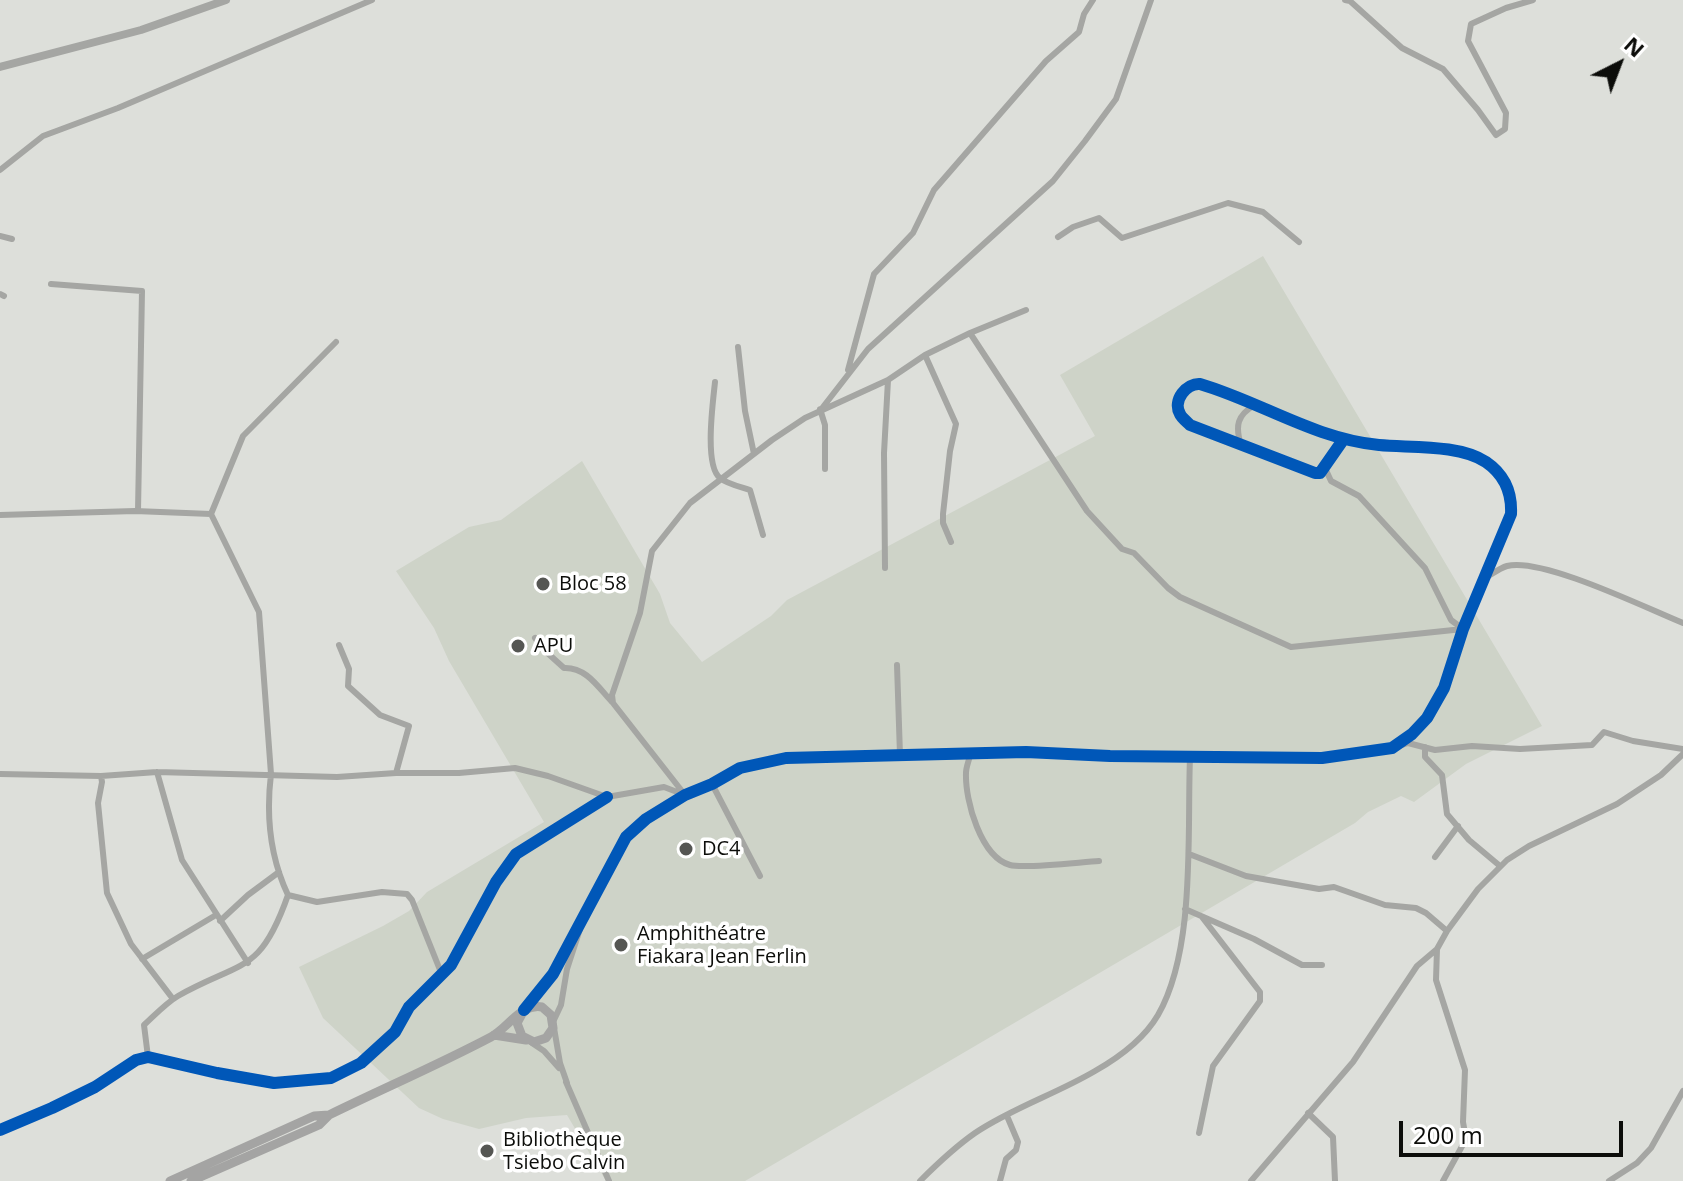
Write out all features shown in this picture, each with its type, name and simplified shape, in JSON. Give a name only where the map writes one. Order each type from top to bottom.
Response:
[{"type":"main road","points":[[191,1181],[319,1125],[329,1115],[494,1035],[529,1007],[547,1010],[553,1022],[553,1028],[540,1041],[494,1035]]},
{"type":"main road","points":[[524,1010],[519,1015],[518,1030],[528,1040]]},
{"type":"main road","points":[[170,1181],[314,1116],[329,1115]]},
{"type":"street","points":[[0,67],[141,30],[226,0]]},
{"type":"street","points":[[0,170],[43,136],[118,108],[372,0]]},
{"type":"street","points":[[847,374],[874,274],[913,233],[934,190],[1046,61],[1079,32],[1084,14],[1093,0]]},
{"type":"street","points":[[820,409],[868,349],[1053,181],[1116,99],[1151,0]]},
{"type":"street","points":[[1345,0],[1350,1],[1402,48],[1443,69],[1496,135],[1505,129],[1506,113],[1468,41],[1471,24],[1533,0]]},
{"type":"street","points":[[1058,237],[1073,227],[1099,218],[1122,238],[1228,203],[1263,212],[1299,242]]},
{"type":"street","points":[[0,236],[12,239]]},
{"type":"street","points":[[51,284],[142,291],[138,511]]},
{"type":"street","points":[[613,703],[612,695],[640,613],[652,551],[690,503],[820,409],[856,396],[888,380],[925,355],[1026,310]]},
{"type":"street","points":[[970,333],[1087,511],[1122,549],[1134,553],[1180,597],[1291,647],[1463,629]]},
{"type":"street","points":[[148,1057],[144,1025],[173,999],[248,963],[266,945],[288,895],[279,872],[268,821],[271,774],[259,612],[211,514],[243,436],[336,342]]},
{"type":"street","points":[[738,347],[745,411],[754,454]]},
{"type":"street","points":[[925,355],[956,424],[943,514],[951,542]]},
{"type":"street","points":[[885,568],[884,453],[888,380]]},
{"type":"street","points":[[715,382],[711,425],[712,469],[720,479],[750,490],[763,535]]},
{"type":"street","points":[[1343,440],[1320,473],[1309,471],[1190,425],[1180,415],[1177,406],[1185,388],[1192,383],[1212,387],[1343,440],[1476,457],[1497,471],[1504,480],[1512,498],[1511,514],[1463,629],[1444,688],[1427,718],[1392,748]]},
{"type":"street","points":[[1241,445],[1236,431],[1238,419],[1245,410],[1255,405]]},
{"type":"street","points":[[820,409],[825,425],[825,469]]},
{"type":"street","points":[[1325,468],[1331,481],[1359,496],[1425,568],[1451,620],[1463,629]]},
{"type":"street","points":[[0,515],[138,511],[211,514]]},
{"type":"street","points":[[1485,578],[1507,566],[1534,567],[1569,577],[1683,623]]},
{"type":"street","points":[[535,638],[564,668],[576,667],[583,672],[613,703],[685,795]]},
{"type":"street","points":[[339,645],[349,669],[348,686],[380,715],[409,726],[396,773]]},
{"type":"street","points":[[897,665],[900,755]]},
{"type":"street","points":[[524,1010],[553,974],[626,837],[646,819],[685,795],[740,768],[786,758],[1026,752],[1322,758],[1408,743],[1435,750],[1472,746],[1533,749],[1587,746],[1604,732],[1683,752]]},
{"type":"street","points":[[1425,747],[1425,757],[1442,775],[1447,814],[1500,866]]},
{"type":"street","points":[[1251,1181],[1353,1062],[1417,966],[1437,949],[1478,889],[1500,866],[1529,846],[1628,798],[1661,775],[1683,752]]},
{"type":"street","points":[[970,755],[966,772],[968,792],[978,830],[992,855],[1011,865],[1099,861]]},
{"type":"street","points":[[920,1181],[976,1132],[1094,1071],[1130,1047],[1157,1017],[1174,981],[1185,909],[1190,757]]},
{"type":"street","points":[[0,774],[101,776],[157,772],[337,777],[515,768],[607,797]]},
{"type":"street","points":[[157,772],[182,860],[248,963]]},
{"type":"street","points":[[101,776],[98,803],[107,893],[131,944],[173,999]]},
{"type":"street","points":[[712,784],[760,876]]},
{"type":"street","points":[[0,1130],[95,1087],[136,1060],[148,1057],[274,1083],[331,1078],[361,1063],[373,1053],[395,1032],[409,1007],[451,965],[496,882],[516,854],[607,797],[664,787],[685,795]]},
{"type":"street","points":[[1435,857],[1458,826]]},
{"type":"street","points":[[1189,854],[1246,876],[1319,889],[1334,887],[1385,905],[1416,908],[1447,931]]},
{"type":"street","points":[[142,959],[218,918],[279,872]]},
{"type":"street","points":[[288,895],[317,902],[382,892],[407,894],[442,975]]},
{"type":"street","points":[[1185,909],[1254,939],[1302,965],[1322,965]]},
{"type":"street","points":[[567,1083],[553,1022],[561,1005],[567,969],[583,916]]},
{"type":"street","points":[[1199,1133],[1213,1066],[1260,1001],[1260,992],[1202,917]]},
{"type":"street","points":[[1437,949],[1436,980],[1465,1070],[1463,1122],[1466,1139],[1443,1181]]},
{"type":"street","points":[[528,1040],[558,1065],[609,1181]]},
{"type":"street","points":[[1609,1181],[1637,1163],[1651,1148],[1683,1091]]},
{"type":"street","points":[[1308,1113],[1333,1137],[1335,1181]]},
{"type":"street","points":[[1000,1181],[1006,1159],[1016,1150],[1018,1142],[1007,1116]]},
{"type":"shaded area","points":[[1263,256],[1542,726],[1466,764],[1414,802],[1401,796],[1368,812],[1355,823],[745,1181],[606,1181],[567,1115],[526,1118],[479,1129],[443,1119],[419,1108],[323,1018],[299,967],[409,911],[427,892],[544,822],[449,661],[434,628],[396,571],[469,527],[501,520],[582,461],[660,594],[670,623],[702,662],[771,616],[787,600],[1095,436],[1060,375]]},
{"type":"cycle path","points":[[524,1010],[553,974],[626,837],[646,819],[685,795],[740,768],[786,758],[1026,752],[1322,758],[1392,748],[1427,718],[1444,688],[1463,629],[1511,514],[1509,492],[1503,479],[1493,467],[1475,456],[1434,448],[1355,441],[1310,428],[1200,384],[1190,386],[1179,398],[1178,409],[1190,425],[1315,473],[1320,473],[1343,440]]},
{"type":"cycle path","points":[[0,1130],[95,1087],[136,1060],[148,1057],[274,1083],[331,1078],[361,1063],[395,1032],[409,1007],[451,965],[496,882],[516,854],[607,797]]},
{"type":"place","name":"Bloc 58","points":[[543,584]]},
{"type":"place","name":"APU","points":[[518,646]]},
{"type":"place","name":"DC4","points":[[686,849]]},
{"type":"place","name":"Amphithéatre Fiakara Jean Ferlin","points":[[621,945]]},
{"type":"place","name":"Bibliothèque Tsiebo Calvin","points":[[487,1151]]}]
